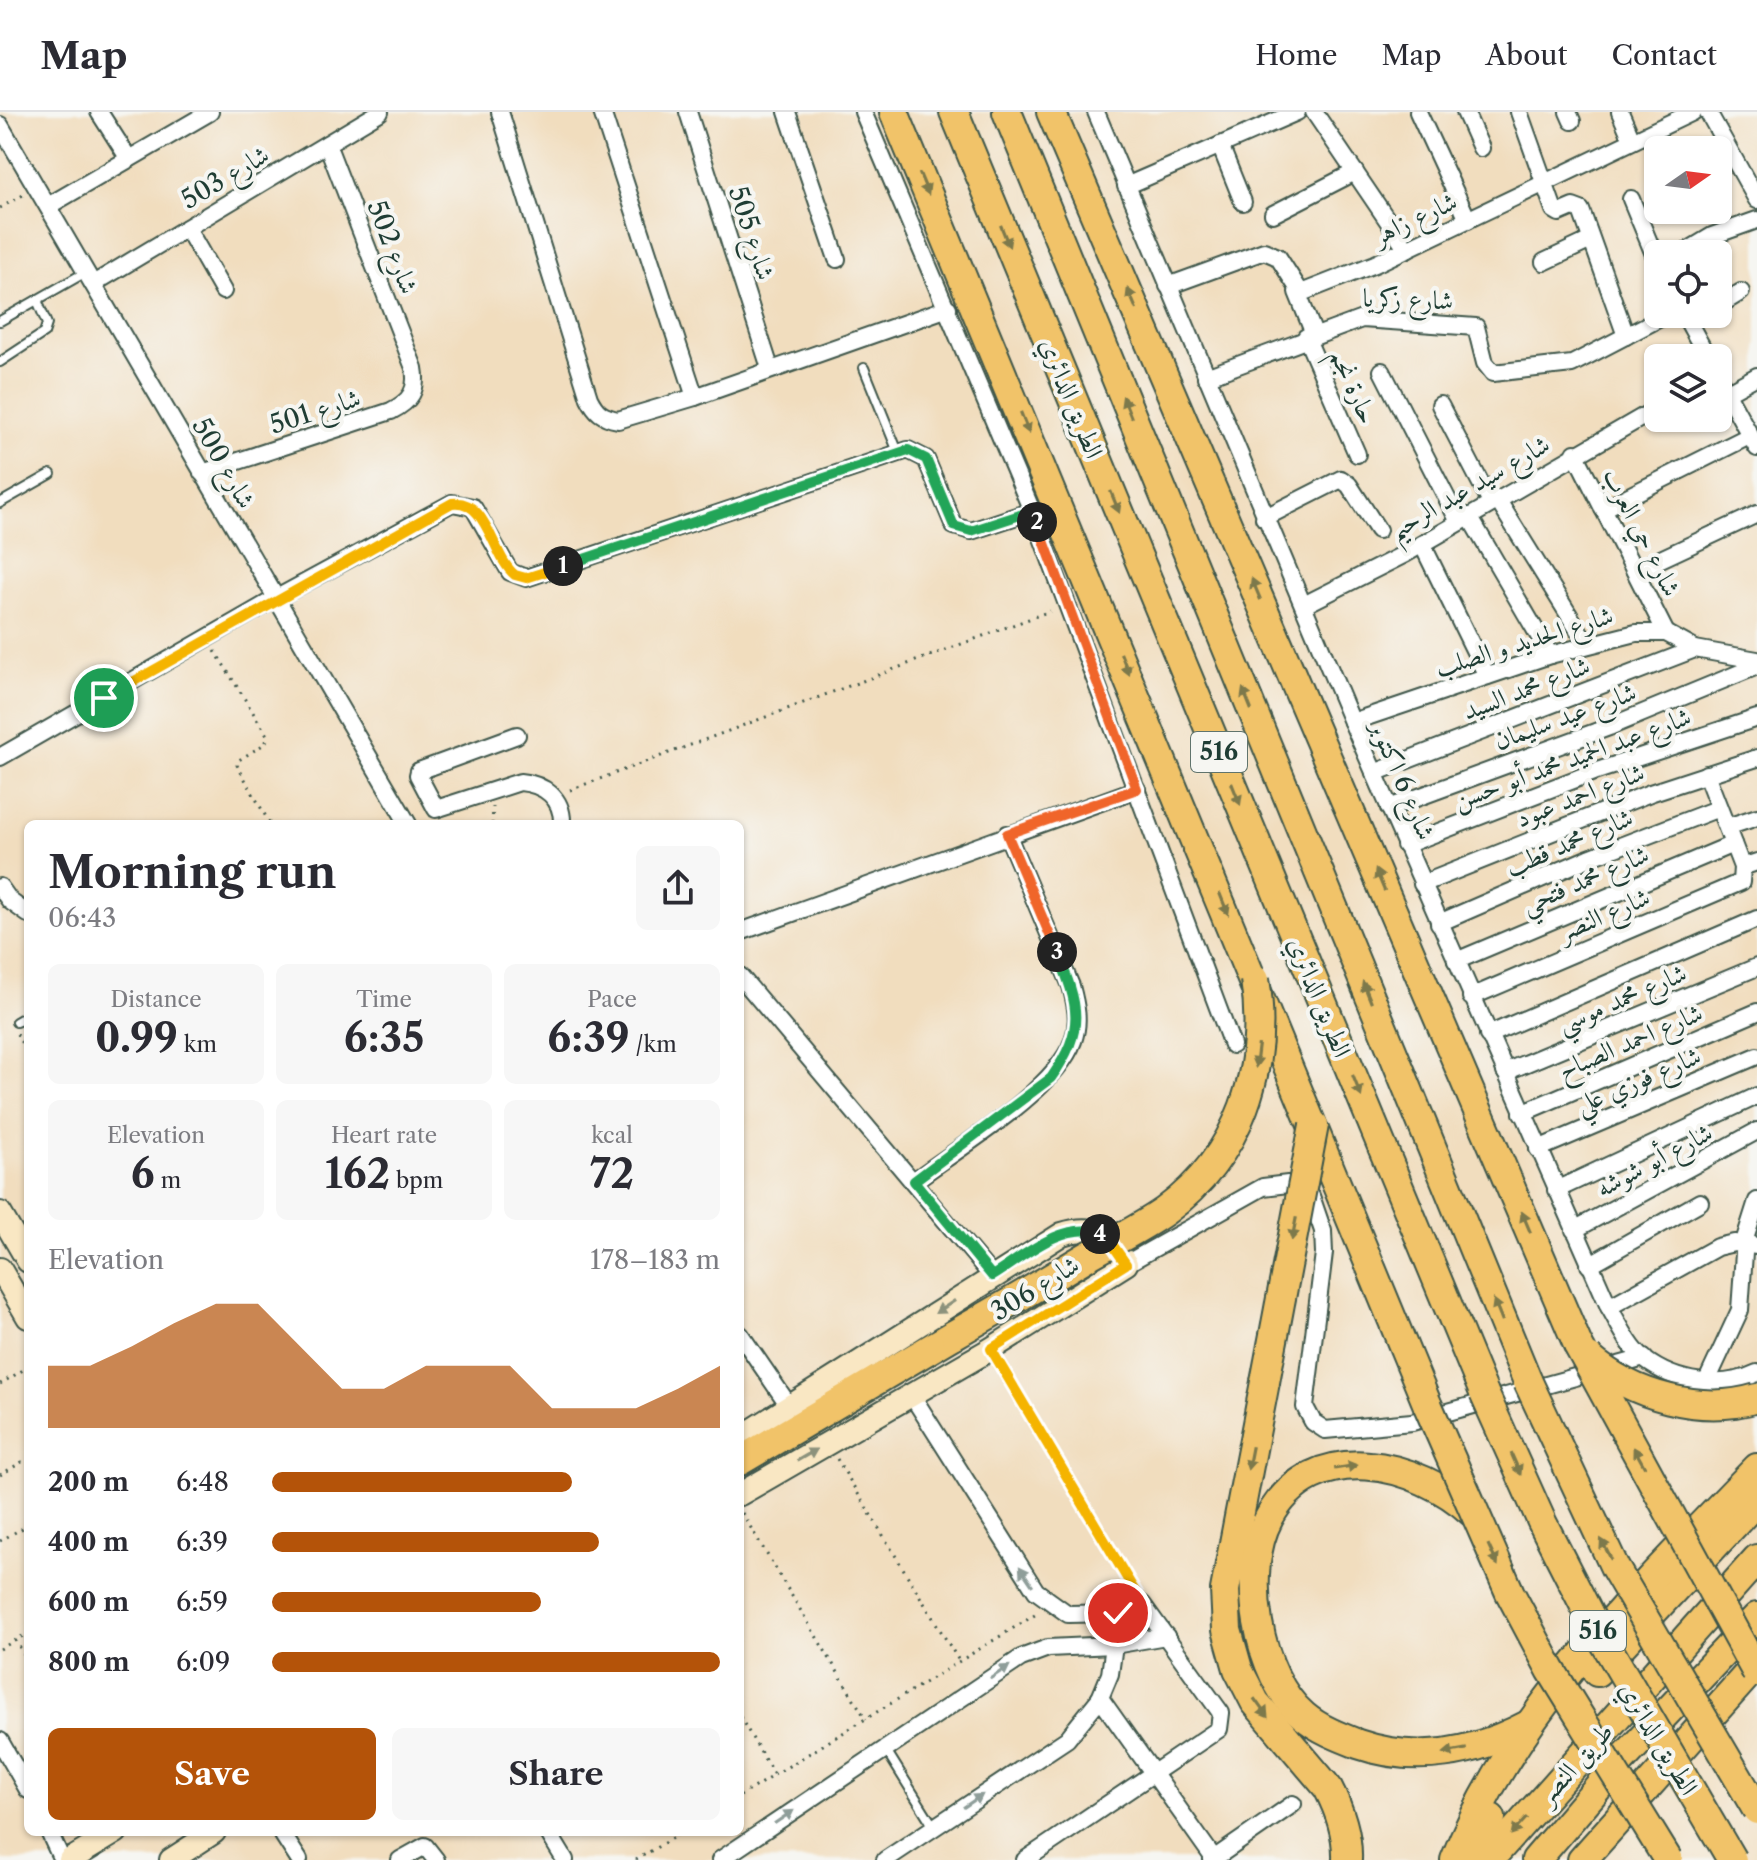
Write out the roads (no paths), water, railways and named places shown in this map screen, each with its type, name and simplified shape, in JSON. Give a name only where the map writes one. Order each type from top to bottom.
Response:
[{"type":"highway","points":[[894,112],[1255,979],[1473,1513],[1551,1670],[1668,1860]]},
{"type":"highway","name":"الطريق الدائري","points":[[954,112],[1484,1393],[1542,1522],[1595,1626],[1732,1860]]},
{"type":"highway","name":"الطريق الدائري","points":[[1007,112],[1528,1382],[1615,1568],[1757,1810]]},
{"type":"highway","points":[[1051,112],[1578,1345],[1757,1673]]},
{"type":"highway","points":[[744,1459],[1182,1198],[1228,1142],[1248,1098],[1260,1027],[1255,979]]},
{"type":"highway","points":[[1314,1125],[1225,1590],[1225,1610],[1231,1650],[1246,1686],[1336,1802],[1345,1834],[1347,1860]]},
{"type":"highway","points":[[1578,1345],[1608,1372],[1666,1397],[1707,1404],[1754,1378]]},
{"type":"highway","points":[[1473,1513],[1439,1486],[1402,1470],[1350,1464],[1317,1473],[1290,1491],[1276,1508],[1257,1548],[1256,1602],[1262,1641],[1277,1680],[1303,1715],[1334,1734],[1368,1747],[1439,1754],[1485,1745],[1528,1725]]},
{"type":"highway","points":[[1455,1860],[1493,1782],[1528,1725],[1644,1586],[1757,1468]]},
{"type":"highway","points":[[1478,1860],[1503,1792],[1535,1742],[1700,1557],[1757,1500]]},
{"type":"highway","name":"طريق النصر","points":[[1489,1860],[1757,1559]]},
{"type":"highway","name":"طريق النصر","points":[[1536,1860],[1617,1765],[1757,1617]]},
{"type":"highway","points":[[1582,1860],[1757,1664]]},
{"type":"street","points":[[99,112],[129,159]]},
{"type":"street","points":[[48,206],[129,159],[185,118],[210,112]]},
{"type":"street","name":"شارع 503","points":[[90,278],[187,228],[380,112]]},
{"type":"street","points":[[500,112],[596,411],[618,420],[695,397],[770,368],[948,308]]},
{"type":"street","points":[[602,112],[695,397]]},
{"type":"street","name":"شارع 505","points":[[688,112],[770,368]]},
{"type":"street","points":[[787,112],[837,259]]},
{"type":"street","points":[[863,112],[948,308],[1069,604],[1232,1045]]},
{"type":"street","name":"شارع 6 اكتوبر","points":[[1096,112],[1264,518],[1609,1307],[1644,1358],[1677,1375],[1706,1383],[1754,1378]]},
{"type":"street","points":[[1126,186],[1297,112]]},
{"type":"street","points":[[1314,112],[1407,249]]},
{"type":"street","points":[[1418,112],[1468,220]]},
{"type":"street","points":[[1465,112],[1481,148]]},
{"type":"street","points":[[1519,112],[1555,211],[1579,208],[1626,336]]},
{"type":"street","points":[[1620,112],[1632,140]]},
{"type":"street","name":"شارع زاهر","points":[[1297,292],[1407,249],[1693,112]]},
{"type":"street","points":[[1708,112],[1757,200]]},
{"type":"street","name":"شارع 500","points":[[0,125],[406,820]]},
{"type":"street","name":"شارع 502","points":[[327,144],[414,368]]},
{"type":"street","points":[[1220,145],[1243,202]]},
{"type":"street","points":[[1273,214],[1355,172]]},
{"type":"street","points":[[1631,199],[1648,240]]},
{"type":"street","points":[[1705,240],[1757,220]]},
{"type":"street","points":[[187,228],[223,291]]},
{"type":"street","points":[[1544,262],[1591,240]]},
{"type":"street","points":[[1168,286],[1264,251],[1278,257],[1297,292]]},
{"type":"street","name":"حارة نجم","points":[[1297,292],[1310,336],[1357,454]]},
{"type":"street","points":[[1732,297],[1741,292]]},
{"type":"street","name":"شارع زكريا","points":[[1206,377],[1350,321],[1374,318],[1468,325],[1479,331],[1485,363],[1499,374],[1572,364],[1644,327]]},
{"type":"street","name":"شارع 501","points":[[202,473],[404,405],[413,395],[416,382],[414,368]]},
{"type":"street","points":[[1382,371],[1464,519],[1550,655]]},
{"type":"street","points":[[1732,390],[1757,376]]},
{"type":"street","points":[[1603,509],[1753,442],[1732,404]]},
{"type":"street","points":[[1440,405],[1494,501],[1587,644]]},
{"type":"street","name":"شارع سيد عبد الرحيم","points":[[1304,605],[1422,544],[1644,416]]},
{"type":"street","points":[[0,757],[275,599],[452,503],[473,507],[510,572],[526,578],[898,452],[918,453],[926,459],[949,519],[962,530],[971,531],[1032,511]]},
{"type":"street","name":"شارع حي العرب","points":[[1575,453],[1666,633]]},
{"type":"street","points":[[1264,518],[1341,479],[1349,485],[1378,530]]},
{"type":"street","points":[[1635,571],[1757,514]]},
{"type":"street","points":[[1422,544],[1487,676]]},
{"type":"street","name":"شارع الحديد و الصلب","points":[[1352,722],[1587,644],[1636,633],[1666,633]]},
{"type":"street","points":[[1666,633],[1695,649],[1757,660],[1757,648]]},
{"type":"street","name":"شارع محمد السيد","points":[[1374,773],[1695,649]]},
{"type":"street","name":"شارع عيد سليمان","points":[[1389,808],[1609,727],[1757,666]]},
{"type":"street","name":"شارع عبد الحميد محمد أبو حسن","points":[[1405,845],[1594,772],[1757,718]]},
{"type":"street","points":[[517,735],[419,771],[435,807],[520,782],[532,783],[554,796],[561,820]]},
{"type":"street","name":"شارع احمد عبود","points":[[1422,884],[1592,815],[1757,758]]},
{"type":"street","points":[[1706,774],[1733,844],[1749,865]]},
{"type":"street","points":[[744,931],[1137,789]]},
{"type":"street","name":"شارع محمد قطب","points":[[1439,923],[1719,808]]},
{"type":"street","points":[[1727,827],[1757,817]]},
{"type":"street","points":[[914,1181],[1051,1078],[1075,1038],[1078,1013],[1071,986],[1007,834]]},
{"type":"street","name":"شارع محمد فتحي","points":[[1456,961],[1733,844]]},
{"type":"street","name":"شارع النصر","points":[[1471,997],[1736,884],[1749,865]]},
{"type":"street","points":[[0,887],[10,901],[24,911]]},
{"type":"street","points":[[1488,1035],[1757,919]]},
{"type":"street","name":"شارع محمد موسي","points":[[1505,1072],[1757,967]]},
{"type":"street","points":[[744,981],[992,1276]]},
{"type":"street","name":"شارع احمد الصباح","points":[[1522,1113],[1757,1012]]},
{"type":"street","name":"شارع فوزي علي","points":[[1538,1149],[1757,1056]]},
{"type":"street","points":[[1556,1190],[1757,1096]]},
{"type":"street","name":"شارع أبو شوشه","points":[[1574,1230],[1757,1131]]},
{"type":"street","points":[[1126,1264],[1263,1187],[1288,1184],[1311,1196],[1323,1231],[1324,1253],[1305,1407],[1313,1422],[1325,1430],[1412,1422],[1644,1358]]},
{"type":"street","points":[[1706,1383],[1740,1310],[1757,1201]]},
{"type":"street","points":[[1589,1265],[1700,1202]]},
{"type":"street","points":[[0,1213],[24,1254]]},
{"type":"street","name":"شارع 306","points":[[744,1436],[1062,1234],[1078,1230],[1094,1231],[1108,1238],[1126,1264],[991,1349],[744,1492]]},
{"type":"street","points":[[1609,1307],[1717,1247],[1750,1245]]},
{"type":"street","points":[[0,1269],[24,1310]]},
{"type":"street","points":[[744,1340],[790,1407]]},
{"type":"street","points":[[911,1394],[1022,1570],[1051,1604],[1068,1614],[1087,1616],[1118,1613],[1143,1605],[1222,1719],[1219,1729],[1025,1860]]},
{"type":"street","points":[[720,1860],[1021,1658],[1048,1648],[1114,1645],[1166,1636]]},
{"type":"street","points":[[893,1858],[934,1827],[1067,1739],[1100,1698],[1110,1674],[1114,1645]]},
{"type":"street","points":[[1100,1698],[1214,1859],[1293,1804]]},
{"type":"street","points":[[0,1741],[24,1783]]},
{"type":"street","points":[[51,1836],[62,1860]]},
{"type":"street","points":[[70,1860],[109,1836]]},
{"type":"street","points":[[171,1860],[208,1836]]},
{"type":"street","points":[[284,1836],[299,1860]]},
{"type":"street","points":[[550,1836],[565,1860]]},
{"type":"street","points":[[400,1860],[425,1846],[436,1860]]},
{"type":"lane","points":[[0,321],[37,300],[90,278]]},
{"type":"lane","points":[[0,362],[44,333],[47,324],[37,300]]},
{"type":"lane","points":[[864,368],[898,452]]},
{"type":"lane","points":[[0,503],[51,474]]},
{"type":"lane","points":[[16,1022],[24,1017]]},
{"type":"lane","points":[[885,1749],[934,1827]]}]
